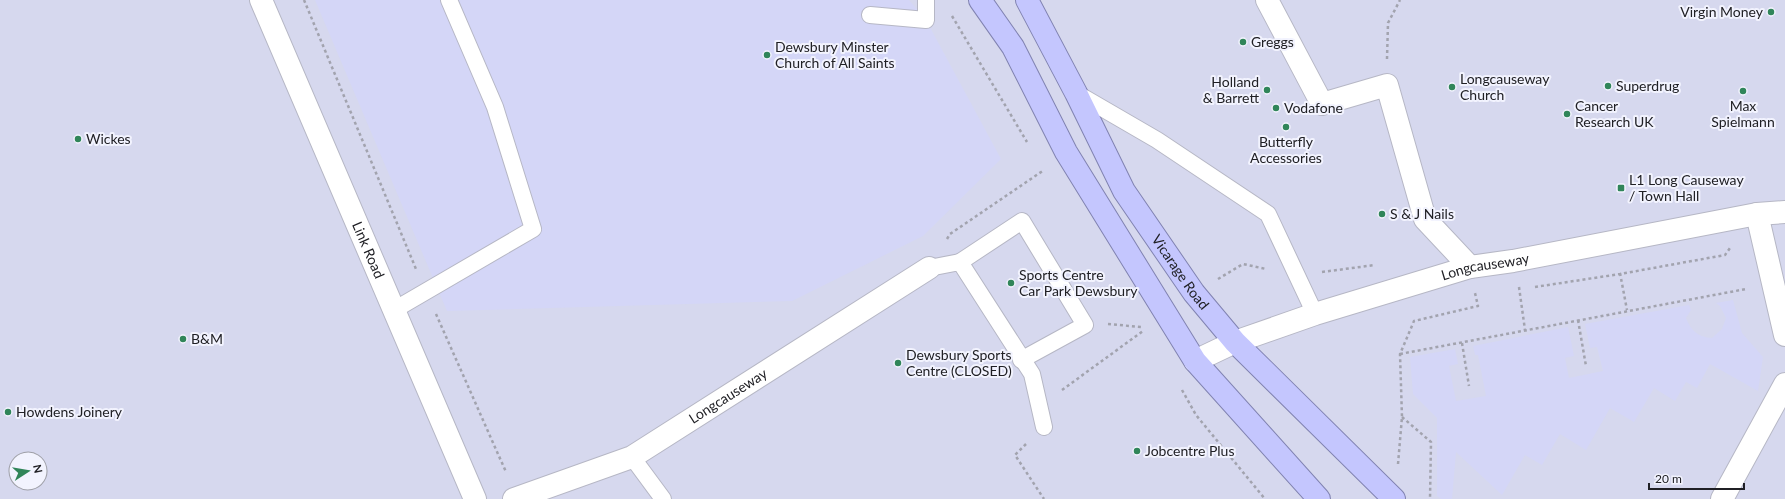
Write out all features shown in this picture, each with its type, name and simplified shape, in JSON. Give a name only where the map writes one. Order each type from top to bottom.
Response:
[{"type":"highway","points":[[980,0],[1013,47],[1066,152],[1195,361],[1319,499]]},
{"type":"highway","name":"Vicarage Road","points":[[1027,0],[1124,191],[1194,293],[1236,342],[1394,499]]},
{"type":"street","name":"Link Road","points":[[261,0],[475,499]]},
{"type":"street","points":[[1267,0],[1322,104],[1387,85],[1426,219],[1470,267]]},
{"type":"street","name":"Longcauseway","points":[[1195,361],[1236,342],[1315,314],[1470,267],[1521,260],[1757,214],[1785,212]]},
{"type":"street","points":[[1757,214],[1785,335]]},
{"type":"street","name":"Longcauseway","points":[[516,498],[632,457],[929,268]]},
{"type":"street","points":[[1722,499],[1785,384]]},
{"type":"lane","points":[[394,310],[533,229],[495,107],[449,0]]},
{"type":"lane","points":[[870,15],[926,20],[926,0]]},
{"type":"lane","points":[[1076,94],[1157,140],[1268,214],[1315,314]]},
{"type":"lane","points":[[929,268],[960,262],[1022,222],[1085,325],[1021,360]]},
{"type":"lane","points":[[960,262],[1021,360],[1032,374],[1038,407],[1044,427]]},
{"type":"lane","points":[[632,457],[663,499]]},
{"type":"path","points":[[304,0],[425,291],[516,498]]},
{"type":"path","points":[[1387,85],[1388,23],[1400,0]]},
{"type":"path","points":[[950,14],[1028,142]]},
{"type":"path","points":[[929,268],[950,234],[1044,170],[1040,163]]},
{"type":"path","points":[[1398,466],[1402,417],[1400,354],[1414,321],[1478,306],[1470,267]]},
{"type":"path","points":[[1622,286],[1628,310]]},
{"type":"path","points":[[1400,354],[1628,310],[1732,292]]},
{"type":"path","points":[[1523,306],[1525,330]]},
{"type":"path","points":[[1578,320],[1586,366]]},
{"type":"path","points":[[1038,407],[1147,328],[1100,323],[1085,325]]},
{"type":"path","points":[[1462,343],[1469,386]]},
{"type":"path","points":[[1181,388],[1196,415],[1265,499]]},
{"type":"path","points":[[1402,417],[1431,442],[1430,499]]},
{"type":"path","points":[[1044,427],[1015,455],[1044,499]]},
{"type":"shaded area","points":[[0,0],[1785,0],[1785,499],[0,499]]},
{"type":"shaded area","points":[[315,0],[909,0],[926,20],[1001,159],[923,236],[792,301],[447,311]]},
{"type":"shaded area","points":[[1733,300],[1742,333],[1763,357],[1758,391],[1710,364],[1697,388],[1686,382],[1675,401],[1654,388],[1634,422],[1610,408],[1586,450],[1560,434],[1542,465],[1525,455],[1502,495],[1456,452],[1452,499],[1441,499],[1437,496],[1437,418],[1413,394],[1410,357],[1455,349],[1458,364],[1449,366],[1456,401],[1486,396],[1478,355],[1475,355],[1473,346],[1568,327],[1574,356],[1565,358],[1569,378],[1603,371],[1597,347],[1590,348],[1585,324],[1689,305],[1691,310],[1686,318],[1690,326],[1699,335],[1712,338],[1722,329],[1726,318],[1720,306],[1716,303]]},
{"type":"place","name":"Virgin Money","points":[[1771,12]]},
{"type":"place","name":"Greggs","points":[[1243,42]]},
{"type":"place","name":"Dewsbury Minster Church of All Saints","points":[[767,55]]},
{"type":"place","name":"Superdrug","points":[[1608,86]]},
{"type":"place","name":"Longcauseway Church","points":[[1452,87]]},
{"type":"place","name":"Holland & Barrett","points":[[1267,90]]},
{"type":"place","name":"Max Spielmann","points":[[1743,91]]},
{"type":"place","name":"Vodafone","points":[[1276,108]]},
{"type":"place","name":"Cancer Research UK","points":[[1567,114]]},
{"type":"place","name":"Butterfly Accessories","points":[[1286,127]]},
{"type":"place","name":"Wickes","points":[[78,139]]},
{"type":"place","name":"L1 Long Causeway / Town Hall","points":[[1621,188]]},
{"type":"place","name":"S & J Nails","points":[[1382,214]]},
{"type":"place","name":"Sports Centre Car Park Dewsbury","points":[[1011,283]]},
{"type":"place","name":"B&M","points":[[183,339]]},
{"type":"place","name":"Dewsbury Sports Centre (CLOSED)","points":[[898,363]]},
{"type":"place","name":"Howdens Joinery","points":[[8,412]]},
{"type":"place","name":"Jobcentre Plus","points":[[1137,451]]}]
